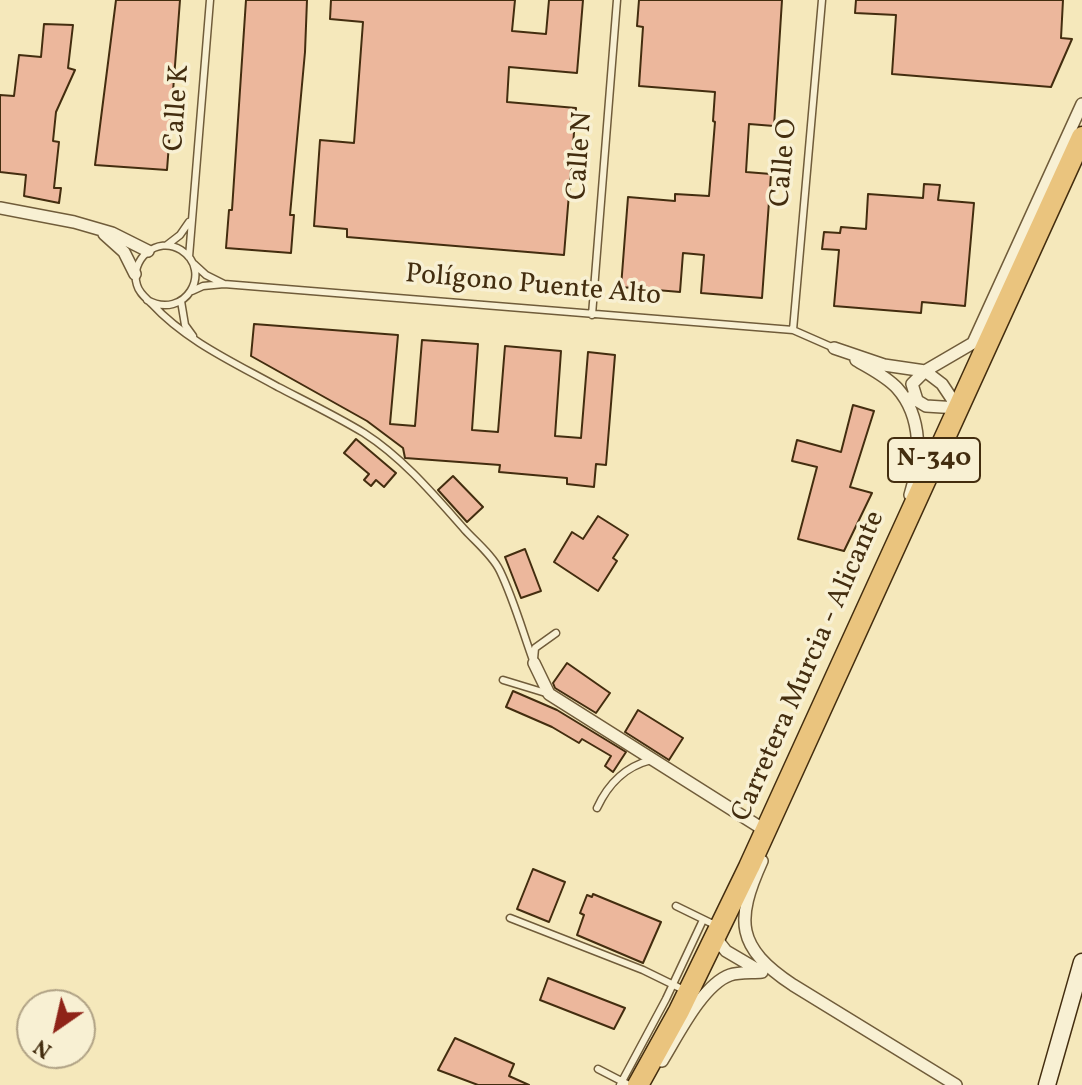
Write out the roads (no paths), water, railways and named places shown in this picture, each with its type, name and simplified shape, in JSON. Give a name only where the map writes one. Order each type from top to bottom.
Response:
[{"type":"highway","name":"Carretera Murcia - Alicante","points":[[627,1084],[766,831],[1082,137]]},
{"type":"main road","points":[[1047,1085],[1082,962]]},
{"type":"street","points":[[917,400],[912,384],[925,371],[973,343],[1082,104]]},
{"type":"street","points":[[0,208],[112,233],[148,251]]},
{"type":"street","points":[[97,229],[124,252],[135,274]]},
{"type":"street","points":[[834,348],[884,365],[925,371],[942,384],[958,408]]},
{"type":"street","points":[[834,348],[926,406],[958,408]]},
{"type":"street","points":[[890,557],[912,486],[918,448],[914,415],[897,388]]},
{"type":"street","points":[[534,663],[549,694],[766,831]]},
{"type":"street","points":[[786,787],[784,814],[745,908],[745,926],[757,957],[793,985],[956,1085]]},
{"type":"street","points":[[713,928],[726,951],[762,972],[793,985]]},
{"type":"street","points":[[647,1085],[693,1007],[728,976],[762,972]]},
{"type":"lane","name":"Calle K","points":[[191,260],[191,219],[210,0]]},
{"type":"lane","name":"Calle N","points":[[592,315],[617,0]]},
{"type":"lane","name":"Calle O","points":[[793,330],[822,0]]},
{"type":"lane","points":[[191,219],[180,235],[166,245],[148,251],[137,265],[136,284],[147,300],[169,323],[365,434],[410,470],[499,569],[534,663]]},
{"type":"lane","name":"Polígono Puente Alto","points":[[166,245],[182,251],[206,275],[224,284]]},
{"type":"lane","points":[[147,300],[164,306],[181,301],[191,291],[195,273],[191,260]]},
{"type":"lane","name":"Polígono Puente Alto","points":[[191,291],[203,286],[224,284],[793,330],[834,348]]},
{"type":"lane","points":[[181,301],[185,325],[195,339]]},
{"type":"lane","points":[[534,663],[535,648],[556,633]]},
{"type":"lane","points":[[503,680],[549,694]]},
{"type":"lane","points":[[597,808],[607,786],[638,763],[651,760]]},
{"type":"lane","points":[[676,906],[713,928]]},
{"type":"lane","points":[[510,918],[681,988]]},
{"type":"lane","points":[[598,1069],[627,1084]]}]
